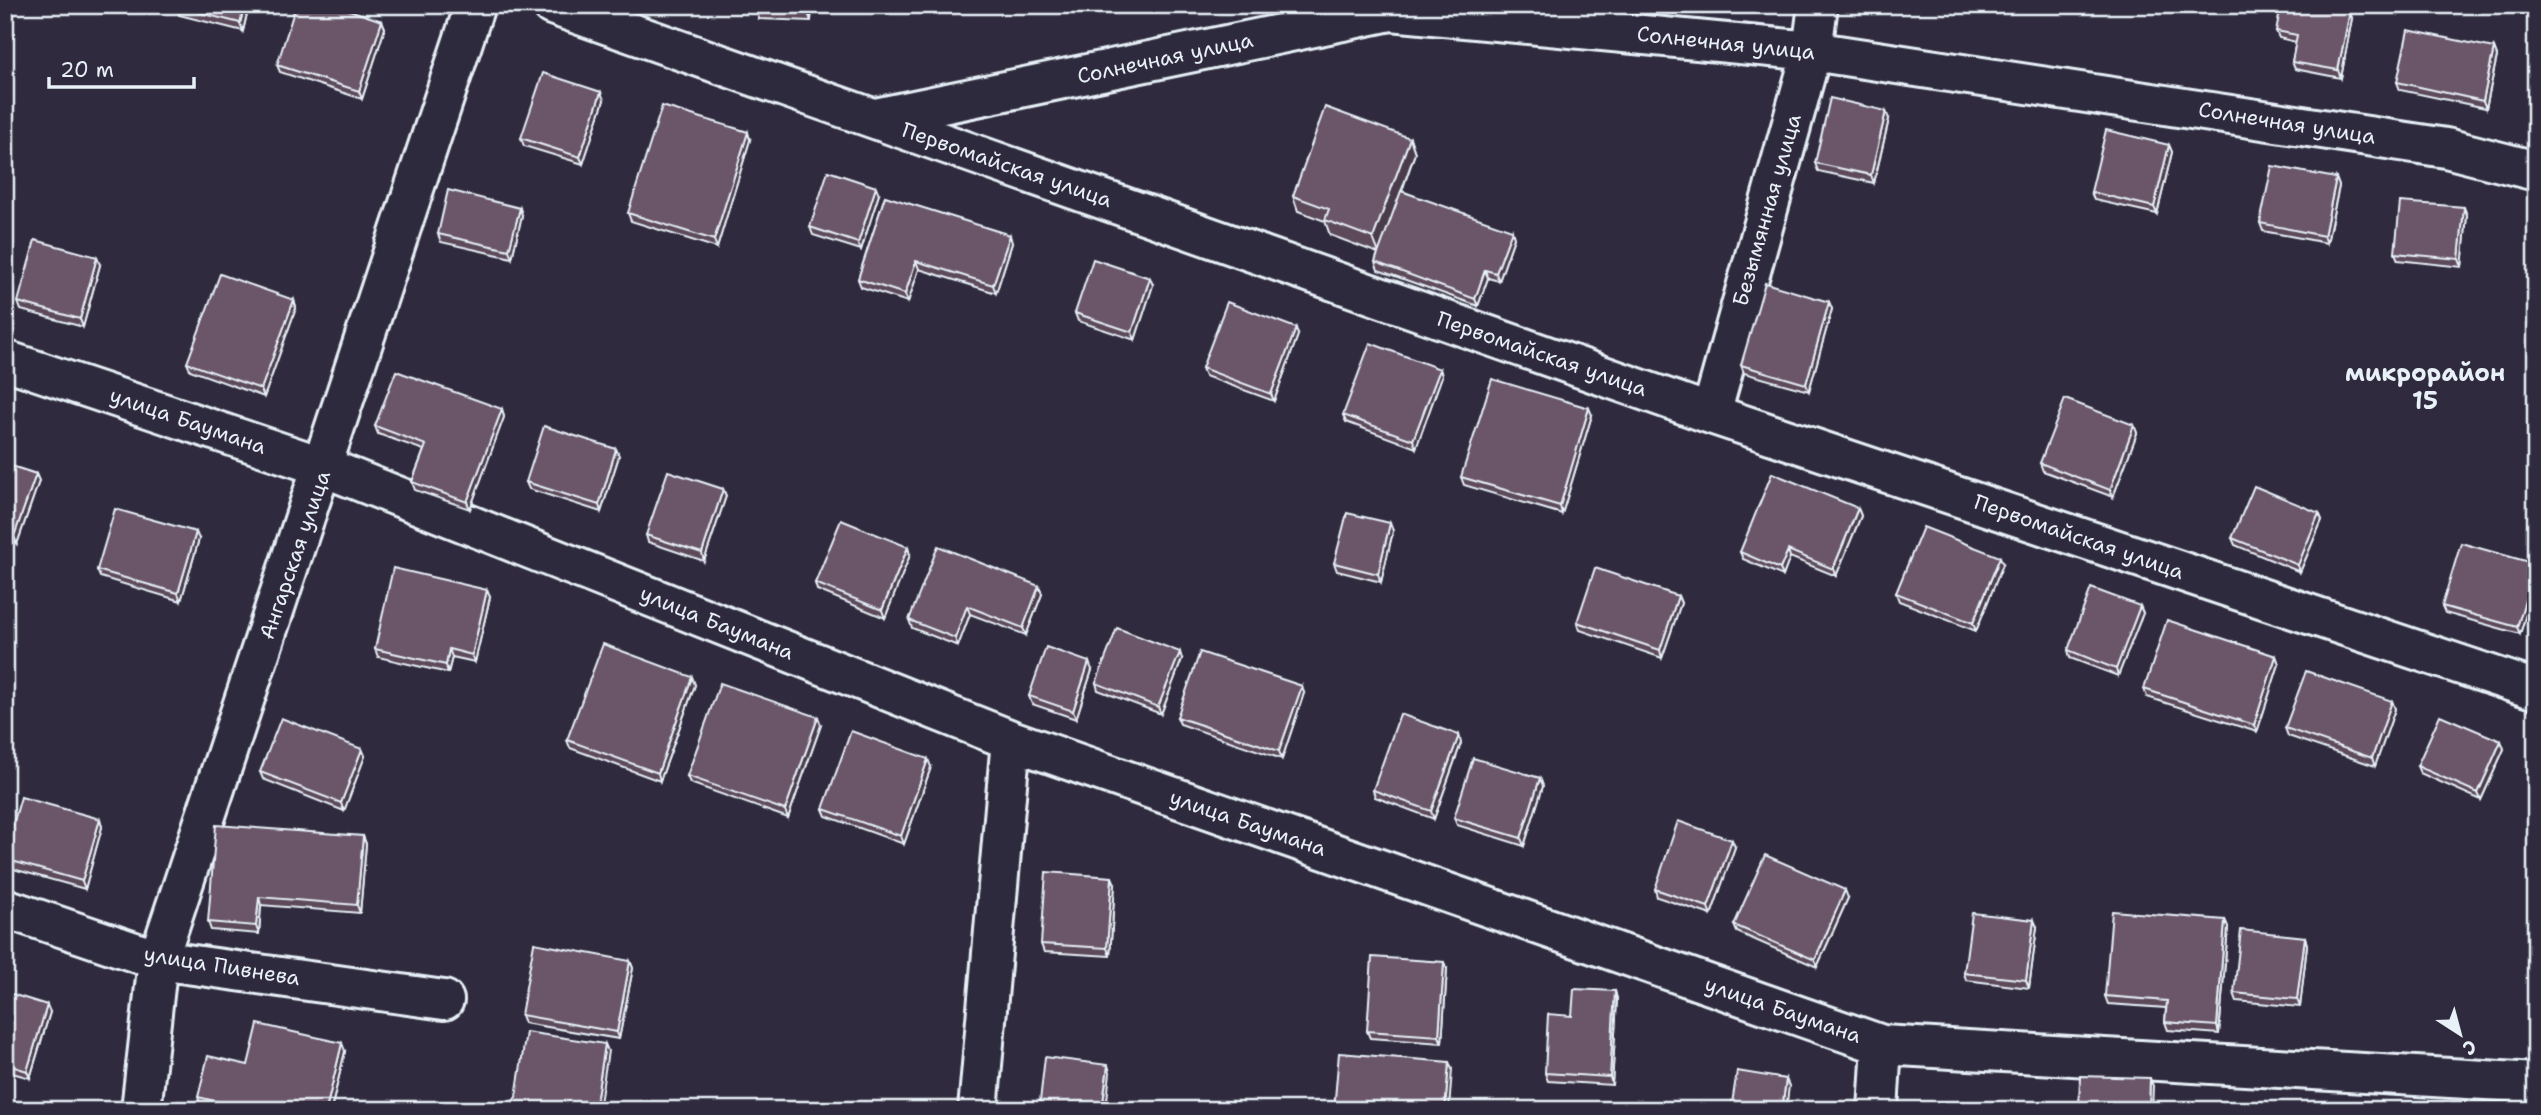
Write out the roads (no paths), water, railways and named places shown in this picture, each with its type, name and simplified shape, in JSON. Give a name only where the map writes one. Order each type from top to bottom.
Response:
[{"type":"street","name":"Ангарская улица","points":[[141,1110],[159,960],[475,5]]},
{"type":"street","name":"Первомайская улица","points":[[552,5],[1711,414],[2536,690]]},
{"type":"street","name":"Безымянная улица","points":[[1711,414],[1812,51],[1818,5]]},
{"type":"street","name":"Солнечная улица","points":[[876,118],[1391,11],[1812,51],[2446,148],[2536,171]]},
{"type":"street","name":"улица Баумана","points":[[5,360],[324,467],[1011,740],[1882,1045],[2536,1083]]},
{"type":"street","points":[[978,1110],[1011,740]]},
{"type":"street","name":"улица Пивнева","points":[[5,908],[159,960],[444,1000]]},
{"type":"street","points":[[1878,1110],[1882,1045]]},
{"type":"district","name":"микрорайон 15","points":[[2425,387]]}]
